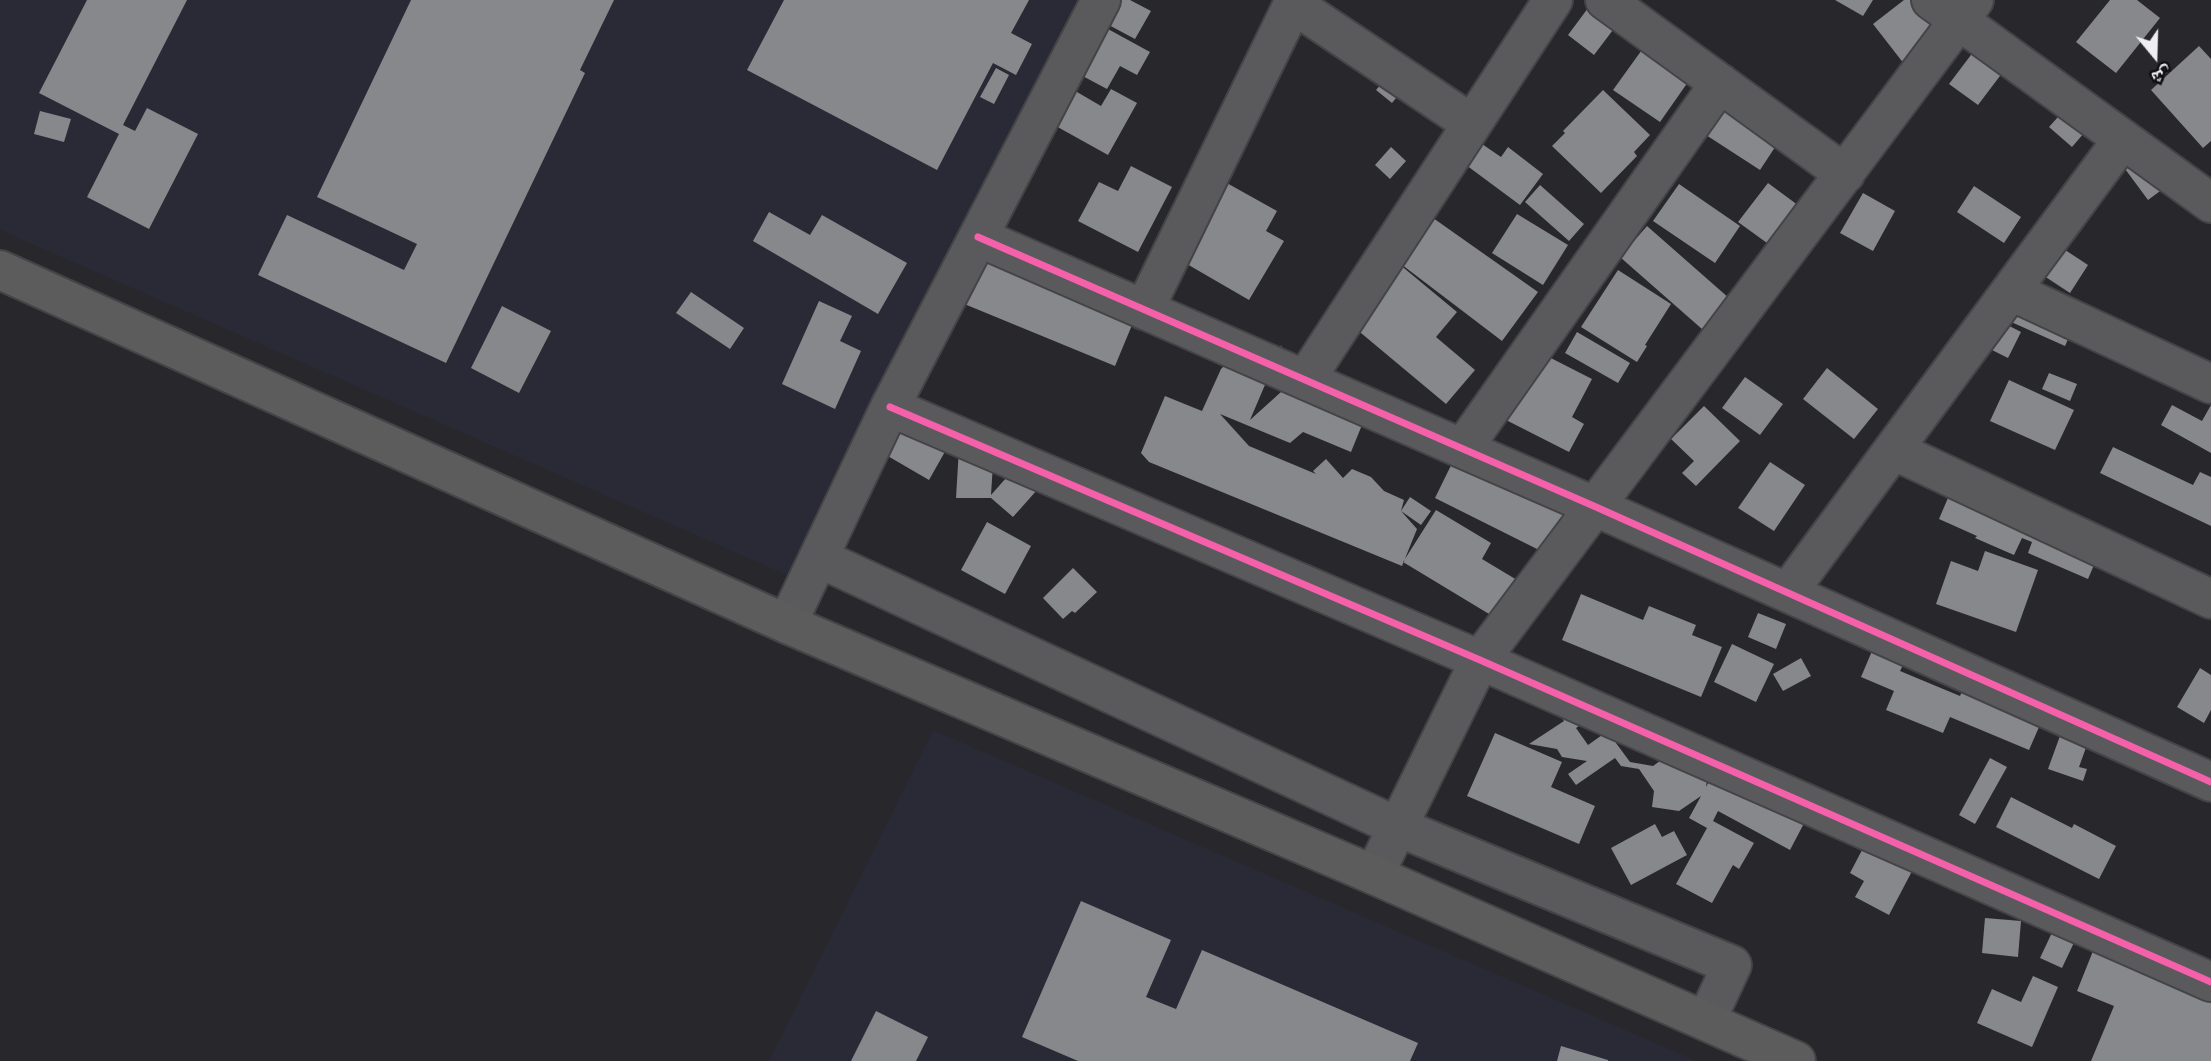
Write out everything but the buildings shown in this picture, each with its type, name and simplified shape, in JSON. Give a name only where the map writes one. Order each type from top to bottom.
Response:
[{"type":"main road","points":[[0,270],[787,624],[1374,875],[1796,1061]]},
{"type":"street","points":[[787,624],[890,407],[1101,0]]},
{"type":"street","points":[[1306,380],[1553,0]]},
{"type":"street","points":[[1605,0],[1845,174]]},
{"type":"street","points":[[1144,310],[1294,2],[1472,124]]},
{"type":"street","points":[[1374,875],[1480,660],[1845,174],[1955,7],[2123,139],[2211,204]]},
{"type":"street","points":[[1463,449],[1720,83]]},
{"type":"street","points":[[1788,593],[2123,139]]},
{"type":"street","points":[[978,237],[1596,507],[2210,781]]},
{"type":"street","points":[[2011,291],[2211,384]]},
{"type":"street","points":[[890,407],[1480,660],[2211,982]]},
{"type":"street","points":[[1893,450],[2211,599]]},
{"type":"street","points":[[819,558],[1398,827],[1732,965],[1706,1021]]},
{"type":"shaded area","points":[[0,0],[1079,0],[789,576],[0,230]]},
{"type":"shaded area","points":[[933,730],[1697,1061],[769,1061]]},
{"type":"cycle path","points":[[978,237],[1596,507],[2211,782]]},
{"type":"cycle path","points":[[890,407],[1480,660],[2211,982]]}]
